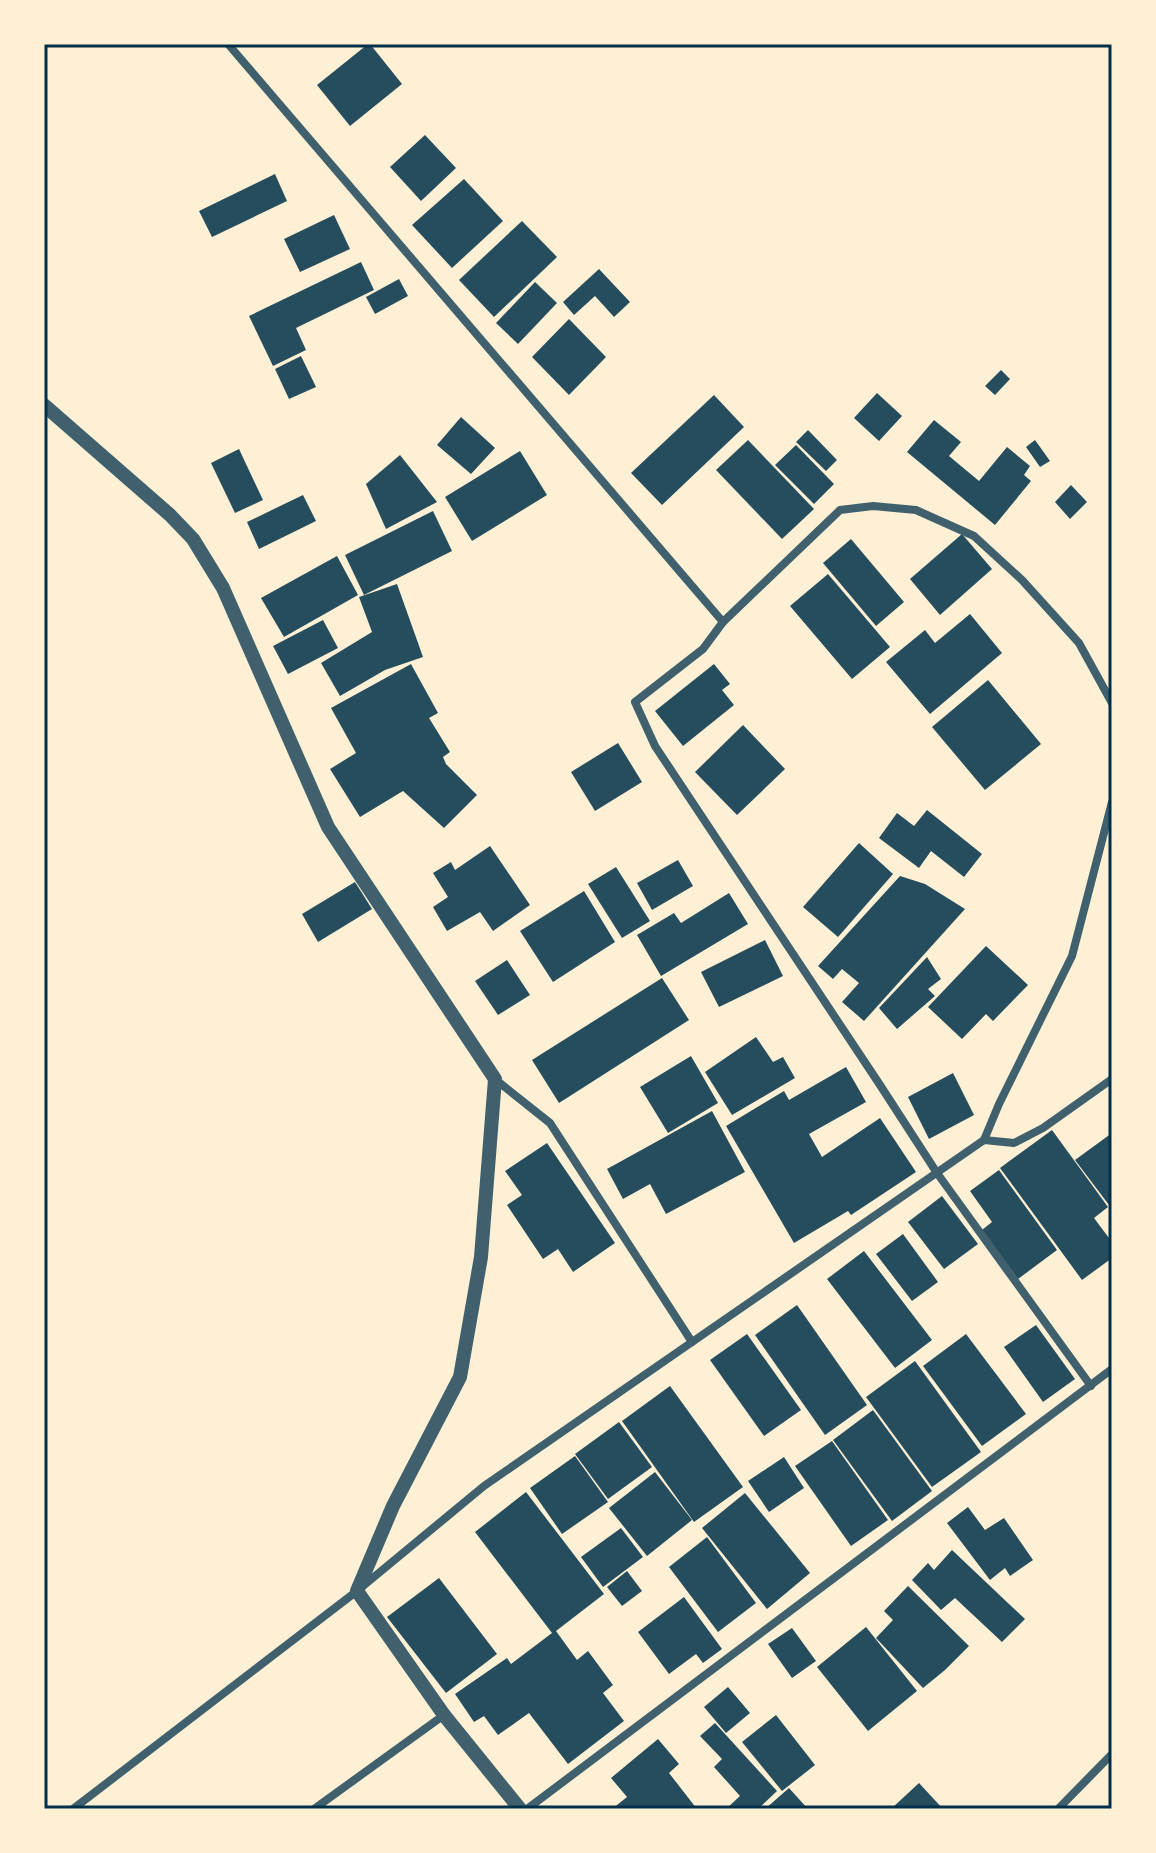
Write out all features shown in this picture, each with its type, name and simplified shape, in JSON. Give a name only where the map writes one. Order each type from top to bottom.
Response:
[{"type":"street","points":[[228,44],[723,622]]},
{"type":"street","points":[[44,405],[170,515],[193,539],[223,588],[328,827],[495,1079],[550,1123],[692,1342]]},
{"type":"street","points":[[1091,1386],[937,1173],[655,746],[635,702],[703,649],[723,622],[840,510],[873,506],[916,510],[974,536],[1022,580],[1079,643],[1112,703]]},
{"type":"street","points":[[73,1809],[357,1591],[484,1486],[984,1140],[1072,956],[1112,802]]},
{"type":"street","points":[[357,1591],[393,1506],[460,1377],[481,1257],[495,1079]]},
{"type":"street","points":[[984,1140],[1014,1143],[1043,1128],[1112,1079]]},
{"type":"street","points":[[527,1809],[1112,1369]]},
{"type":"street","points":[[357,1591],[444,1715],[520,1809]]},
{"type":"street","points":[[314,1809],[444,1715]]},
{"type":"street","points":[[1058,1809],[1112,1754]]},
{"type":"building","points":[[368,44],[402,84],[350,126],[317,85]]},
{"type":"building","points":[[425,135],[456,168],[421,201],[390,167]]},
{"type":"building","points":[[275,174],[287,201],[212,237],[199,211]]},
{"type":"building","points":[[464,179],[503,221],[452,268],[412,225]]},
{"type":"building","points":[[334,215],[350,249],[300,272],[284,239]]},
{"type":"building","points":[[522,221],[557,257],[494,317],[459,280]]},
{"type":"building","points":[[361,262],[374,290],[296,328],[306,350],[273,366],[249,316]]},
{"type":"building","points":[[599,269],[630,302],[614,317],[595,296],[574,315],[563,302]]},
{"type":"building","points":[[399,279],[408,296],[375,314],[366,297]]},
{"type":"building","points":[[535,282],[557,303],[518,344],[496,323]]},
{"type":"building","points":[[569,319],[606,357],[569,395],[532,357]]},
{"type":"building","points":[[301,356],[316,387],[289,399],[275,369]]},
{"type":"building","points":[[1001,370],[1010,379],[995,395],[985,386]]},
{"type":"building","points":[[877,393],[902,416],[879,441],[854,418]]},
{"type":"building","points":[[714,395],[744,427],[662,505],[631,473]]},
{"type":"building","points":[[461,417],[495,448],[471,474],[437,445]]},
{"type":"building","points":[[934,420],[961,442],[949,456],[979,481],[1007,447],[1030,466],[1024,475],[1031,481],[995,525],[907,452]]},
{"type":"building","points":[[808,430],[837,460],[826,471],[796,442]]},
{"type":"building","points":[[748,440],[814,509],[782,539],[716,470]]},
{"type":"building","points":[[1035,440],[1050,461],[1040,467],[1026,447]]},
{"type":"building","points":[[796,445],[834,484],[814,504],[775,465]]},
{"type":"building","points":[[239,449],[263,500],[235,513],[211,463]]},
{"type":"building","points":[[520,451],[547,495],[472,541],[445,497]]},
{"type":"building","points":[[400,455],[437,502],[386,529],[366,484]]},
{"type":"building","points":[[1071,485],[1087,502],[1070,519],[1055,502]]},
{"type":"building","points":[[303,495],[316,521],[259,549],[247,522]]},
{"type":"building","points":[[433,511],[452,551],[364,595],[345,555]]},
{"type":"building","points":[[962,534],[992,569],[940,615],[910,579]]},
{"type":"building","points":[[851,539],[904,602],[876,626],[823,563]]},
{"type":"building","points":[[337,556],[358,595],[284,637],[261,598]]},
{"type":"building","points":[[828,574],[890,647],[852,679],[790,606]]},
{"type":"building","points":[[397,584],[423,657],[385,670],[340,696],[321,663],[372,632],[359,597]]},
{"type":"building","points":[[970,614],[1002,653],[930,714],[886,662],[925,630],[935,643]]},
{"type":"building","points":[[323,620],[338,648],[288,674],[273,646]]},
{"type":"building","points":[[411,664],[438,713],[429,718],[450,752],[443,757],[446,764],[477,795],[444,828],[403,791],[360,817],[330,769],[356,753],[331,708]]},
{"type":"building","points":[[714,664],[730,684],[722,690],[734,705],[683,746],[655,711]]},
{"type":"building","points":[[988,680],[1041,744],[985,790],[932,727]]},
{"type":"building","points":[[743,725],[785,769],[737,815],[695,772]]},
{"type":"building","points":[[618,743],[642,782],[595,811],[571,772]]},
{"type":"building","points":[[927,810],[982,854],[964,877],[931,851],[919,868],[879,838],[897,813],[914,826]]},
{"type":"building","points":[[859,843],[893,874],[838,937],[803,907]]},
{"type":"building","points":[[490,846],[530,905],[493,931],[480,912],[447,931],[433,907],[448,897],[433,873],[451,862],[455,870]]},
{"type":"building","points":[[678,860],[693,886],[652,910],[637,883]]},
{"type":"building","points":[[616,867],[650,921],[622,938],[588,884]]},
{"type":"building","points":[[900,876],[925,884],[965,909],[864,1021],[842,1002],[859,983],[842,969],[833,979],[818,966]]},
{"type":"building","points":[[355,882],[372,909],[318,942],[302,914]]},
{"type":"building","points":[[584,891],[615,942],[553,982],[520,931]]},
{"type":"building","points":[[729,893],[748,924],[661,976],[637,935],[674,913],[681,923]]},
{"type":"building","points":[[765,940],[783,976],[719,1007],[701,972]]},
{"type":"building","points":[[986,946],[1028,985],[993,1021],[986,1014],[962,1039],[928,1007]]},
{"type":"building","points":[[927,957],[941,979],[928,989],[935,996],[897,1029],[879,1008]]},
{"type":"building","points":[[507,960],[530,995],[498,1015],[475,981]]},
{"type":"building","points":[[662,978],[689,1020],[559,1103],[532,1060]]},
{"type":"building","points":[[756,1037],[773,1062],[783,1057],[795,1078],[732,1115],[705,1072]]},
{"type":"building","points":[[691,1056],[718,1103],[668,1133],[640,1087]]},
{"type":"building","points":[[846,1067],[866,1102],[809,1134],[822,1157],[880,1118],[916,1172],[851,1215],[848,1211],[794,1243],[726,1126],[784,1091],[789,1100]]},
{"type":"building","points":[[953,1073],[974,1115],[929,1139],[908,1097]]},
{"type":"building","points":[[712,1111],[745,1172],[666,1214],[650,1184],[623,1199],[607,1169]]},
{"type":"building","points":[[1052,1130],[1108,1207],[1094,1218],[1112,1242],[1112,1258],[1082,1280],[1000,1168]]},
{"type":"building","points":[[1112,1133],[1112,1209],[1075,1160]]},
{"type":"building","points":[[547,1143],[615,1243],[573,1272],[558,1249],[543,1259],[507,1205],[522,1195],[505,1171]]},
{"type":"building","points":[[999,1170],[1057,1250],[1018,1279],[982,1230],[992,1222],[970,1191]]},
{"type":"building","points":[[942,1196],[978,1244],[944,1269],[908,1222]]},
{"type":"building","points":[[903,1234],[938,1282],[912,1301],[876,1254]]},
{"type":"building","points":[[864,1251],[932,1340],[895,1368],[827,1279]]},
{"type":"building","points":[[797,1305],[867,1405],[825,1435],[755,1335]]},
{"type":"building","points":[[1036,1325],[1075,1379],[1043,1402],[1004,1347]]},
{"type":"building","points":[[747,1334],[801,1410],[764,1436],[710,1360]]},
{"type":"building","points":[[966,1334],[1026,1414],[982,1446],[923,1366]]},
{"type":"building","points":[[915,1361],[981,1452],[932,1487],[866,1397]]},
{"type":"building","points":[[670,1386],[743,1487],[694,1522],[622,1421]]},
{"type":"building","points":[[873,1410],[932,1491],[892,1521],[833,1440]]},
{"type":"building","points":[[619,1422],[652,1467],[608,1499],[575,1454]]},
{"type":"building","points":[[832,1441],[888,1520],[851,1546],[795,1466]]},
{"type":"building","points":[[575,1456],[608,1502],[562,1534],[530,1488]]},
{"type":"building","points":[[784,1457],[804,1488],[769,1512],[748,1481]]},
{"type":"building","points":[[655,1472],[692,1520],[647,1556],[609,1508]]},
{"type":"building","points":[[526,1492],[604,1594],[556,1631],[577,1660],[588,1651],[613,1685],[603,1693],[624,1721],[568,1764],[529,1713],[498,1735],[484,1716],[474,1722],[455,1694],[507,1658],[511,1664],[552,1633],[475,1532]]},
{"type":"building","points":[[745,1493],[810,1573],[767,1609],[702,1528]]},
{"type":"building","points":[[968,1507],[985,1530],[1004,1518],[1033,1560],[1010,1576],[1005,1568],[990,1580],[947,1523]]},
{"type":"building","points":[[621,1528],[643,1557],[603,1587],[581,1557]]},
{"type":"building","points":[[707,1537],[756,1603],[718,1632],[669,1567]]},
{"type":"building","points":[[952,1550],[1025,1619],[1002,1642],[955,1598],[941,1610],[912,1580],[928,1563],[934,1570]]},
{"type":"building","points":[[627,1571],[642,1591],[622,1606],[607,1587]]},
{"type":"building","points":[[439,1578],[497,1654],[446,1693],[387,1617]]},
{"type":"building","points":[[908,1586],[969,1646],[923,1688],[876,1638],[893,1620],[884,1611]]},
{"type":"building","points":[[684,1597],[722,1649],[703,1663],[696,1654],[669,1674],[638,1632]]},
{"type":"building","points":[[866,1627],[917,1691],[868,1731],[817,1667]]},
{"type":"building","points":[[792,1628],[816,1661],[792,1678],[768,1644]]},
{"type":"building","points":[[728,1687],[750,1713],[726,1733],[704,1707]]},
{"type":"building","points":[[776,1715],[815,1765],[782,1791],[742,1742]]},
{"type":"building","points":[[715,1723],[777,1791],[758,1809],[726,1809],[740,1796],[714,1767],[722,1759],[700,1736]]},
{"type":"building","points":[[658,1739],[679,1764],[669,1773],[697,1809],[612,1809],[627,1797],[611,1778]]},
{"type":"building","points":[[919,1783],[943,1809],[891,1809]]},
{"type":"building","points":[[789,1788],[808,1809],[765,1809]]}]
